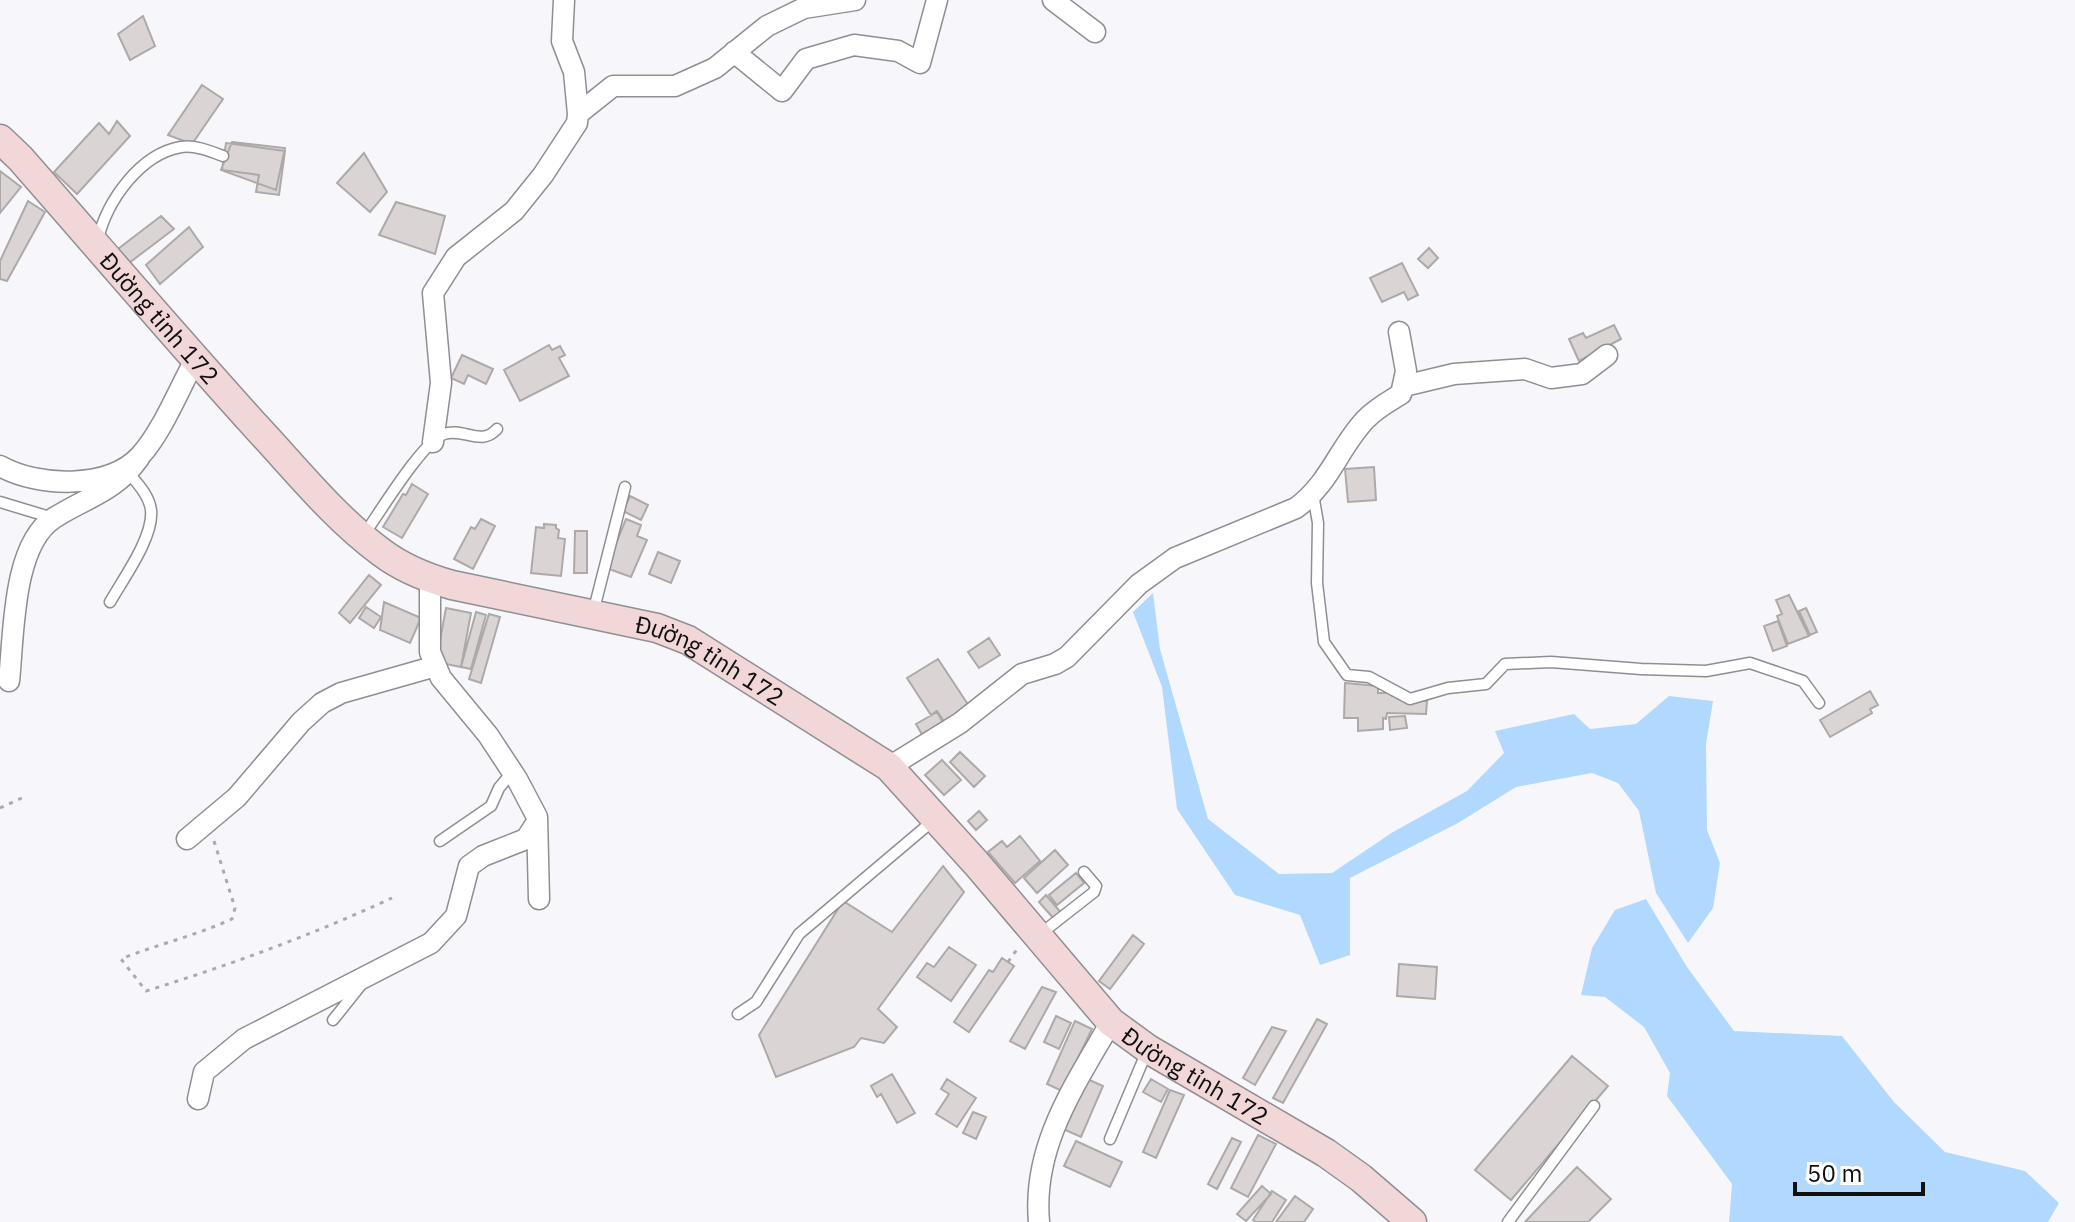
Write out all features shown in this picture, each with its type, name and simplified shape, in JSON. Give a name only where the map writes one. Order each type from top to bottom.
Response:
[{"type":"main road","name":"Đường tỉnh 172","points":[[0,139],[20,158],[195,360],[362,538],[384,554],[430,578],[657,628],[688,640],[889,767],[1111,1022],[1148,1049],[1326,1153],[1361,1178],[1412,1222]]},
{"type":"street","points":[[433,442],[441,383],[433,293],[456,257],[514,211],[543,175],[577,123],[574,72],[562,41],[564,0]]},
{"type":"street","points":[[578,114],[613,86],[675,86],[715,68],[767,26],[804,8],[855,0]]},
{"type":"street","points":[[734,52],[782,91],[806,59],[854,45],[898,51],[920,63],[937,0]]},
{"type":"street","points":[[1053,0],[1095,32],[1078,0]]},
{"type":"street","points":[[889,767],[951,729],[1022,674],[1067,657],[1139,584],[1175,558],[1296,508],[1313,494],[1363,421],[1401,394],[1406,371],[1399,332]]},
{"type":"street","points":[[1404,386],[1454,374],[1525,369],[1551,378],[1582,374],[1607,355]]},
{"type":"street","points":[[9,681],[17,599],[30,543],[40,528],[53,518],[103,491],[134,465],[150,443],[195,360]]},
{"type":"street","points":[[0,466],[53,483],[73,482],[134,465]]},
{"type":"street","points":[[430,578],[430,652],[441,678],[488,735],[532,805],[537,822],[539,899]]},
{"type":"street","points":[[187,839],[237,797],[301,722],[322,703],[341,693],[436,666]]},
{"type":"street","points":[[198,1099],[204,1072],[244,1039],[431,943],[456,916],[469,866],[483,856],[526,839],[537,822]]},
{"type":"street","points":[[1039,1222],[1039,1179],[1050,1135],[1111,1022]]},
{"type":"lane","points":[[96,245],[109,208],[136,173],[161,152],[184,146],[223,156]]},
{"type":"lane","points":[[362,538],[392,493],[433,442],[444,434],[452,433],[483,438],[497,429]]},
{"type":"lane","points":[[110,602],[146,538],[151,522],[151,509],[134,465]]},
{"type":"lane","points":[[593,615],[625,487]]},
{"type":"lane","points":[[1313,494],[1318,523],[1317,583],[1324,642],[1347,675],[1369,677],[1410,699],[1448,688],[1486,684],[1505,664],[1551,662],[1706,671],[1750,663],[1803,681],[1819,703]]},
{"type":"lane","points":[[0,502],[53,518]]},
{"type":"lane","points":[[440,841],[491,806],[499,788],[513,771]]},
{"type":"lane","points":[[738,1014],[756,1002],[799,934],[936,818]]},
{"type":"lane","points":[[1038,936],[1094,892],[1096,886],[1084,872]]},
{"type":"lane","points":[[333,1020],[367,977]]},
{"type":"lane","points":[[1110,1139],[1148,1049]]},
{"type":"lane","points":[[1508,1222],[1594,1106]]},
{"type":"path","points":[[0,808],[24,797]]},
{"type":"path","points":[[208,821],[235,908],[232,919],[202,933],[170,944],[153,946],[121,959],[146,991],[329,927],[392,898]]},
{"type":"water","points":[[1153,593],[1160,649],[1208,819],[1279,874],[1332,873],[1393,832],[1467,791],[1504,753],[1495,731],[1574,714],[1590,729],[1636,724],[1669,696],[1713,701],[1706,744],[1707,830],[1720,863],[1713,908],[1688,943],[1656,893],[1639,811],[1618,783],[1592,773],[1516,787],[1458,823],[1350,878],[1350,955],[1320,965],[1300,915],[1235,895],[1177,809],[1162,687],[1133,612]]},
{"type":"water","points":[[1646,899],[1687,967],[1734,1031],[1842,1036],[1894,1102],[1945,1152],[2025,1171],[2059,1203],[2048,1222],[1729,1222],[1732,1184],[1667,1096],[1670,1073],[1644,1027],[1605,997],[1581,995],[1592,948],[1615,910]]},
{"type":"building","points":[[143,16],[155,46],[130,60],[118,34]]},
{"type":"building","points":[[202,85],[223,99],[192,144],[168,135]]},
{"type":"building","points":[[117,121],[130,136],[77,194],[54,172],[99,123],[109,134]]},
{"type":"building","points":[[232,142],[285,148],[276,190],[221,170]]},
{"type":"building","points":[[226,143],[285,151],[279,195],[256,192],[259,175],[222,170]]},
{"type":"building","points":[[364,153],[387,192],[370,212],[337,183]]},
{"type":"building","points":[[0,171],[21,187],[0,213]]},
{"type":"building","points":[[28,201],[45,212],[7,281],[0,279],[0,261]]},
{"type":"building","points":[[396,202],[445,216],[435,254],[379,235]]},
{"type":"building","points":[[161,216],[174,229],[129,263],[118,249]]},
{"type":"building","points":[[189,227],[203,247],[160,284],[146,265]]},
{"type":"building","points":[[1429,248],[1438,258],[1428,268],[1418,259]]},
{"type":"building","points":[[1402,263],[1418,295],[1408,300],[1404,292],[1382,302],[1370,278]]},
{"type":"building","points":[[1614,325],[1621,339],[1579,361],[1569,339],[1583,333],[1586,338]]},
{"type":"building","points":[[549,345],[552,350],[560,346],[565,355],[559,358],[569,376],[520,401],[504,370]]},
{"type":"building","points":[[462,355],[493,369],[486,384],[468,375],[464,384],[451,378]]},
{"type":"building","points":[[1374,467],[1376,500],[1348,502],[1345,469]]},
{"type":"building","points":[[412,484],[428,494],[402,538],[383,527]]},
{"type":"building","points":[[630,496],[648,505],[641,520],[623,511]]},
{"type":"building","points":[[481,519],[495,526],[473,569],[454,559],[471,527],[475,529]]},
{"type":"building","points":[[626,519],[641,525],[637,536],[647,540],[631,577],[606,568]]},
{"type":"building","points":[[544,524],[556,525],[558,538],[565,539],[561,576],[531,573],[536,527],[544,528]]},
{"type":"building","points":[[575,531],[587,531],[587,573],[574,573]]},
{"type":"building","points":[[658,552],[680,561],[671,583],[649,574]]},
{"type":"building","points":[[369,575],[381,585],[350,623],[339,613]]},
{"type":"building","points":[[1789,595],[1809,636],[1788,644],[1777,616],[1782,614],[1776,600]]},
{"type":"building","points":[[384,602],[421,618],[410,643],[380,630]]},
{"type":"building","points":[[366,607],[381,617],[374,628],[359,618]]},
{"type":"building","points":[[446,608],[471,613],[461,667],[436,662]]},
{"type":"building","points":[[1806,608],[1817,632],[1810,635],[1799,611]]},
{"type":"building","points":[[476,612],[486,615],[471,669],[461,667]]},
{"type":"building","points":[[489,614],[500,617],[481,683],[469,679]]},
{"type":"building","points":[[1778,621],[1787,646],[1773,651],[1764,626]]},
{"type":"building","points":[[989,638],[1000,655],[979,668],[968,652]]},
{"type":"building","points":[[938,659],[971,709],[947,726],[937,711],[931,715],[907,678]]},
{"type":"building","points":[[1345,683],[1378,686],[1378,693],[1392,693],[1398,699],[1427,701],[1426,714],[1387,713],[1386,719],[1383,718],[1383,729],[1358,731],[1358,718],[1344,718]]},
{"type":"building","points":[[1870,691],[1878,705],[1870,709],[1872,713],[1830,737],[1820,720]]},
{"type":"building","points":[[937,712],[945,726],[924,738],[916,724]]},
{"type":"building","points":[[1405,716],[1407,728],[1390,730],[1389,717]]},
{"type":"building","points":[[960,752],[985,776],[974,787],[950,762]]},
{"type":"building","points":[[942,760],[961,780],[944,795],[925,775]]},
{"type":"building","points":[[979,811],[987,820],[976,830],[968,821]]},
{"type":"building","points":[[1020,836],[1040,861],[1015,883],[988,852],[1002,841],[1007,847]]},
{"type":"building","points":[[1055,850],[1068,865],[1037,893],[1024,878]]},
{"type":"building","points":[[943,866],[964,892],[878,1009],[897,1027],[884,1043],[861,1038],[854,1047],[776,1077],[759,1035],[843,901],[892,932]]},
{"type":"building","points":[[1076,873],[1084,883],[1057,905],[1049,895]]},
{"type":"building","points":[[1046,895],[1062,914],[1055,920],[1039,902]]},
{"type":"building","points":[[1133,935],[1144,944],[1110,989],[1099,981]]},
{"type":"building","points":[[949,947],[976,965],[951,1001],[917,977],[927,963],[934,967]]},
{"type":"building","points":[[1002,958],[1014,966],[969,1032],[954,1022],[989,970],[993,972]]},
{"type":"building","points":[[1399,964],[1437,967],[1435,999],[1397,996]]},
{"type":"building","points":[[1042,987],[1056,992],[1025,1049],[1010,1041]]},
{"type":"building","points":[[1056,1016],[1071,1023],[1059,1049],[1044,1042]]},
{"type":"building","points":[[1317,1019],[1327,1024],[1283,1103],[1273,1098]]},
{"type":"building","points":[[1075,1021],[1092,1029],[1062,1091],[1047,1084]]},
{"type":"building","points":[[1272,1027],[1286,1031],[1255,1085],[1243,1078]]},
{"type":"building","points":[[1572,1056],[1608,1086],[1511,1200],[1475,1170]]},
{"type":"building","points":[[892,1074],[915,1113],[897,1123],[881,1094],[877,1097],[871,1086]]},
{"type":"building","points":[[1085,1078],[1103,1086],[1081,1137],[1063,1129]]},
{"type":"building","points":[[947,1079],[976,1098],[957,1127],[936,1114],[949,1094],[941,1089]]},
{"type":"building","points":[[1151,1079],[1168,1089],[1161,1102],[1143,1092]]},
{"type":"building","points":[[1170,1090],[1184,1095],[1156,1158],[1143,1152]]},
{"type":"building","points":[[973,1112],[986,1117],[976,1139],[963,1133]]},
{"type":"building","points":[[1258,1135],[1276,1144],[1248,1197],[1231,1188]]},
{"type":"building","points":[[1232,1138],[1241,1142],[1217,1189],[1208,1184]]},
{"type":"building","points":[[1076,1141],[1122,1162],[1110,1187],[1064,1166]]},
{"type":"building","points":[[1577,1167],[1611,1199],[1588,1222],[1525,1222]]},
{"type":"building","points":[[1262,1186],[1271,1194],[1246,1221],[1237,1214]]},
{"type":"building","points":[[1272,1191],[1286,1200],[1272,1222],[1256,1222],[1253,1220]]},
{"type":"building","points":[[1295,1196],[1313,1209],[1304,1222],[1276,1222]]}]
